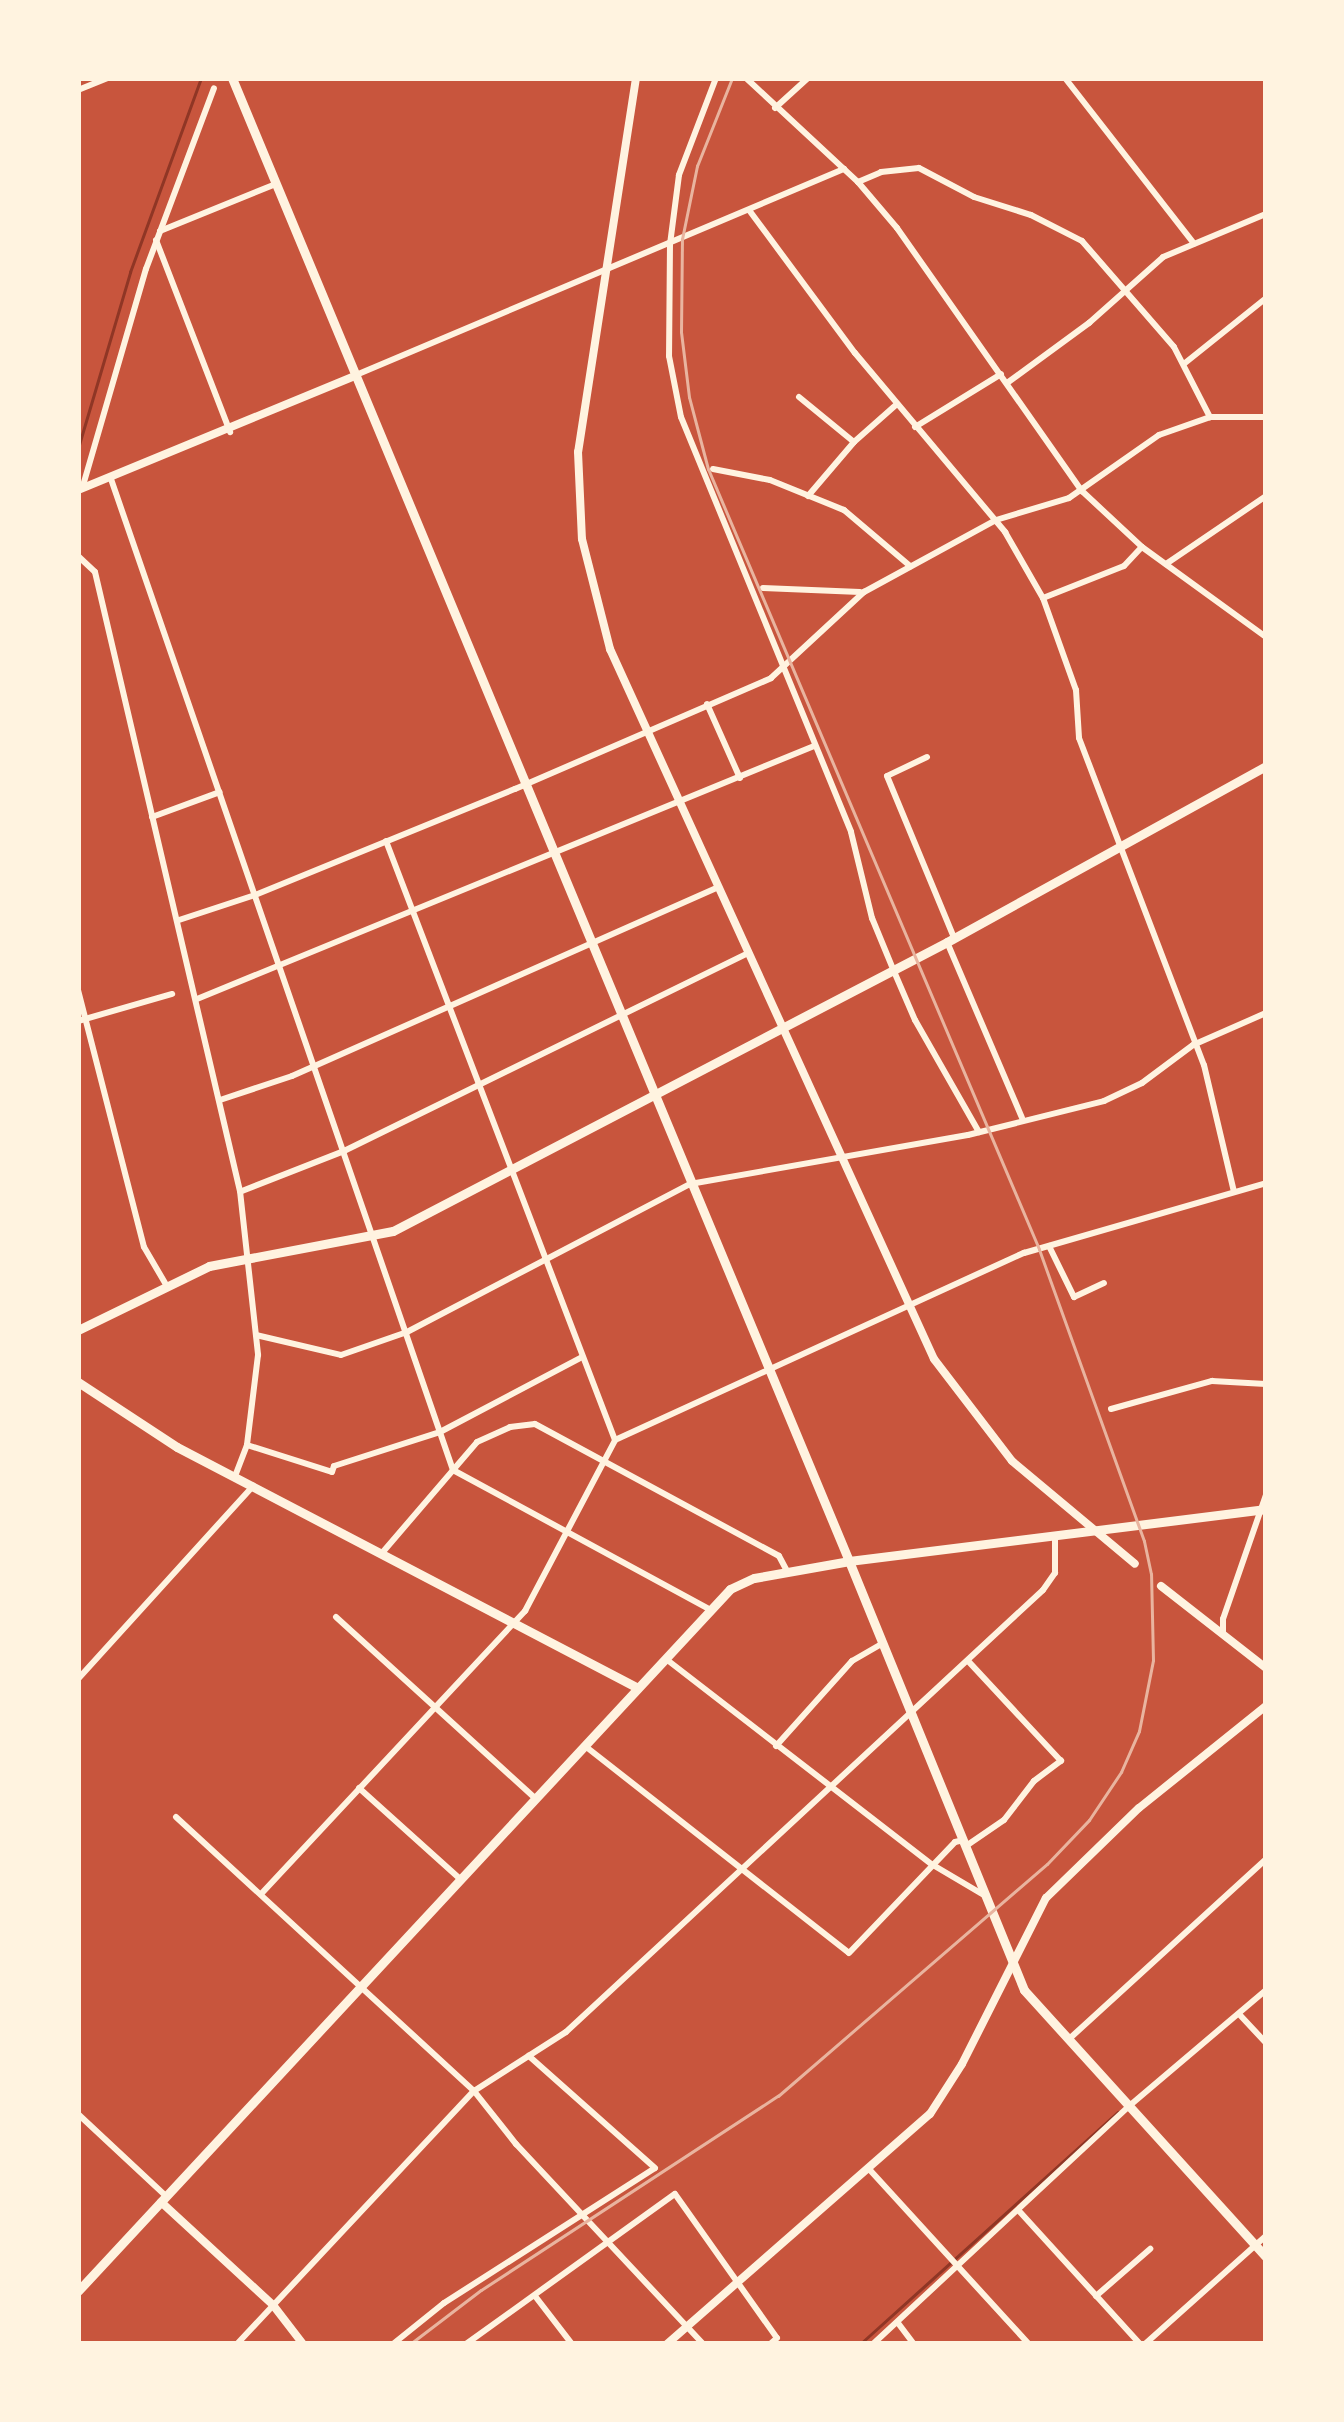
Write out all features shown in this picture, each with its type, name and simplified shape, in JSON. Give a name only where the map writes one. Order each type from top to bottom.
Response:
[{"type":"main road","points":[[232,78],[883,1643],[1009,1964],[1068,2040],[1266,2257]]},
{"type":"main road","points":[[78,1330],[165,1282],[209,1266],[374,1238],[951,940],[1266,766]]},
{"type":"main road","points":[[78,1382],[177,1447],[636,1688]]},
{"type":"main road","points":[[78,2290],[585,1747],[663,1657],[741,1582],[849,1561],[1264,1509]]},
{"type":"street","points":[[78,91],[108,78]]},
{"type":"street","points":[[636,78],[583,406],[578,493],[592,588],[610,649],[934,1359],[1012,1461],[1135,1564]]},
{"type":"street","points":[[716,78],[679,175],[670,244],[669,356],[681,418],[851,832],[872,918],[893,969],[921,1032],[979,1132]]},
{"type":"street","points":[[746,78],[858,182],[930,270],[1082,490],[1142,547],[1266,637]]},
{"type":"street","points":[[775,109],[808,78]]},
{"type":"street","points":[[1065,78],[1194,244]]},
{"type":"street","points":[[80,490],[156,240],[214,88]]},
{"type":"street","points":[[80,490],[230,432],[844,169]]},
{"type":"street","points":[[858,182],[881,172],[930,171],[974,197],[1030,215],[1082,241],[1185,363],[1210,417]]},
{"type":"street","points":[[160,231],[276,184]]},
{"type":"street","points":[[749,210],[915,427],[996,520],[1043,598],[1076,690],[1079,739],[1204,1066],[1234,1192]]},
{"type":"street","points":[[1007,383],[1163,257],[1266,214]]},
{"type":"street","points":[[156,240],[230,432]]},
{"type":"street","points":[[1185,363],[1266,298]]},
{"type":"street","points":[[915,427],[1001,374]]},
{"type":"street","points":[[799,397],[854,442]]},
{"type":"street","points":[[808,496],[854,442],[897,404]]},
{"type":"street","points":[[179,920],[386,842],[782,671],[864,592],[996,520],[1082,490],[1132,450],[1210,417],[1266,417]]},
{"type":"street","points":[[713,469],[770,480],[854,516],[911,567]]},
{"type":"street","points":[[111,479],[453,1470],[709,1609]]},
{"type":"street","points":[[1166,564],[1266,496]]},
{"type":"street","points":[[1043,598],[1124,566],[1142,547]]},
{"type":"street","points":[[78,556],[94,572],[240,1191],[256,1335],[247,1444],[235,1477]]},
{"type":"street","points":[[763,588],[864,592]]},
{"type":"street","points":[[707,704],[740,778]]},
{"type":"street","points":[[197,999],[414,914],[814,746]]},
{"type":"street","points":[[927,757],[886,776],[1022,1118]]},
{"type":"street","points":[[152,817],[220,792]]},
{"type":"street","points":[[386,842],[615,1440]]},
{"type":"street","points":[[220,1100],[315,1066],[718,887]]},
{"type":"street","points":[[240,1191],[344,1151],[749,953]]},
{"type":"street","points":[[78,990],[144,1247],[165,1282]]},
{"type":"street","points":[[82,1020],[172,994]]},
{"type":"street","points":[[256,1335],[341,1355],[407,1331],[690,1184],[979,1132],[1119,1096],[1193,1045],[1266,1013]]},
{"type":"street","points":[[262,1893],[515,1623],[615,1440],[910,1304],[1049,1246],[1266,1183]]},
{"type":"street","points":[[1049,1246],[1074,1297],[1104,1283]]},
{"type":"street","points":[[247,1444],[332,1472],[334,1466],[440,1432],[582,1358]]},
{"type":"street","points":[[1111,1408],[1212,1381],[1266,1384]]},
{"type":"street","points":[[382,1553],[477,1442],[510,1427],[536,1424],[779,1556],[787,1571]]},
{"type":"street","points":[[78,1678],[253,1486]]},
{"type":"street","points":[[1223,1635],[1222,1619],[1266,1495]]},
{"type":"street","points":[[237,2344],[474,2091],[566,2032],[831,1790],[1050,1581],[1057,1565],[1055,1533]]},
{"type":"street","points":[[1161,1586],[1266,1668]]},
{"type":"street","points":[[337,1617],[536,1799]]},
{"type":"street","points":[[776,1746],[852,1661],[883,1643]]},
{"type":"street","points":[[663,1657],[831,1790],[933,1865],[984,1895]]},
{"type":"street","points":[[585,1747],[849,1953],[933,1865],[1004,1820],[1034,1781],[1061,1761],[968,1661]]},
{"type":"street","points":[[667,2344],[869,2169],[944,2096],[1046,1898],[1076,1864],[1266,1706]]},
{"type":"street","points":[[359,1788],[460,1880]]},
{"type":"street","points":[[176,1817],[474,2091],[703,2344]]},
{"type":"street","points":[[1068,2040],[1266,1859]]},
{"type":"street","points":[[873,2344],[1128,2108],[1266,1990]]},
{"type":"street","points":[[1239,2014],[1266,2043]]},
{"type":"street","points":[[393,2344],[444,2303],[656,2168],[529,2056]]},
{"type":"street","points":[[78,2114],[273,2306],[303,2344]]},
{"type":"street","points":[[869,2169],[1030,2344]]},
{"type":"street","points":[[466,2344],[611,2245],[675,2194],[777,2338],[770,2344]]},
{"type":"street","points":[[1020,2212],[1143,2344],[1266,2236]]},
{"type":"street","points":[[1096,2296],[1150,2249]]},
{"type":"street","points":[[535,2296],[572,2344]]},
{"type":"street","points":[[898,2322],[914,2344]]},
{"type":"waterway","points":[[78,448],[130,272],[201,78]]},
{"type":"waterway","points":[[860,2344],[1118,2112]]},
{"type":"railway","points":[[410,2344],[481,2290],[778,2096],[1047,1864],[1089,1820],[1121,1772],[1139,1731],[1153,1660],[1151,1574],[1144,1541],[1039,1249],[708,469],[689,397],[681,332],[682,239],[697,166],[732,78]]}]
